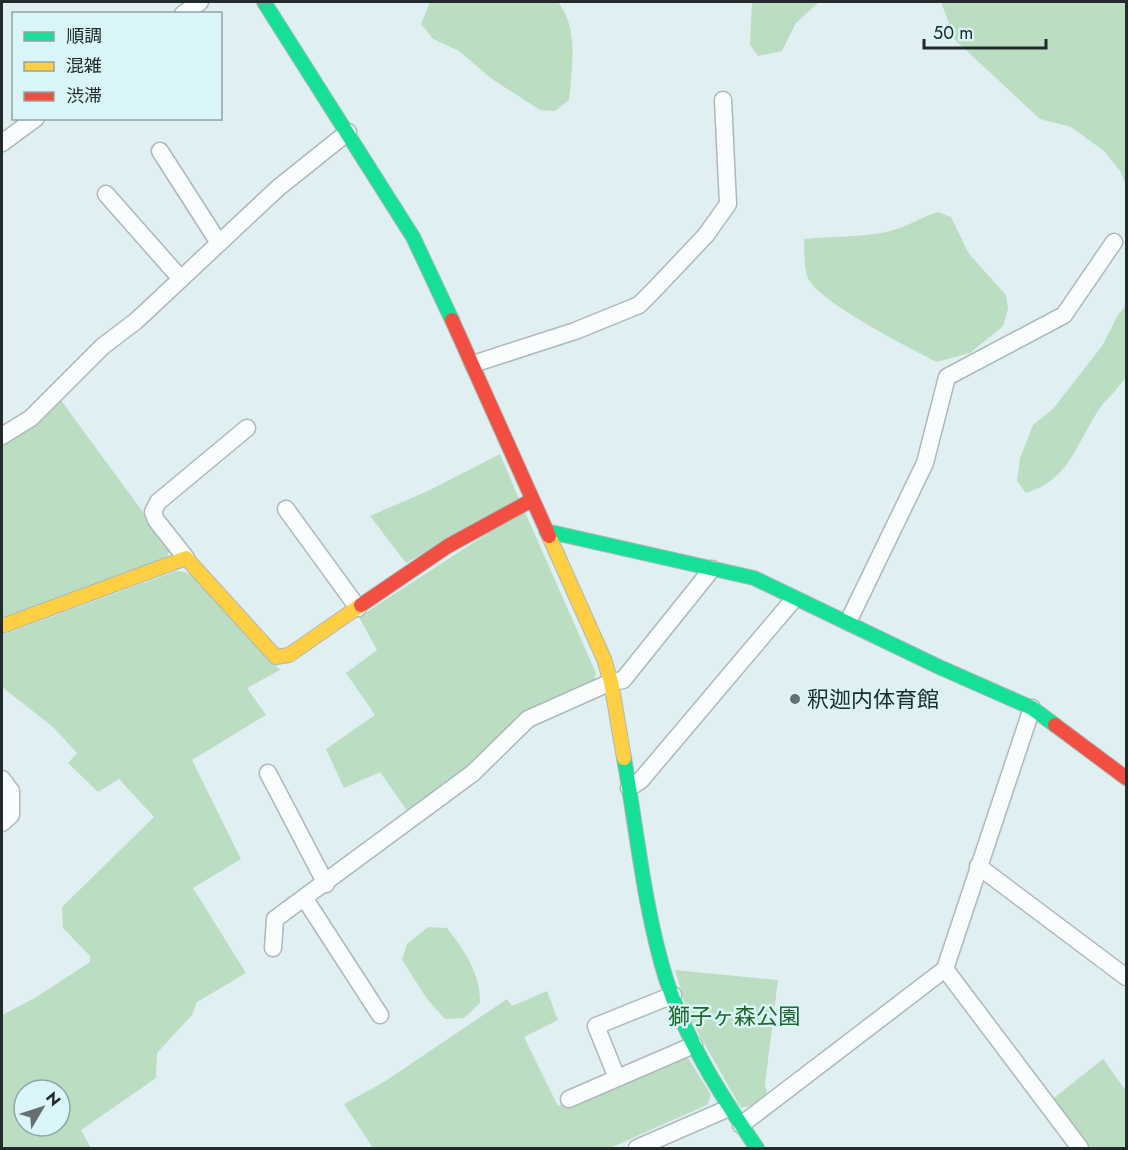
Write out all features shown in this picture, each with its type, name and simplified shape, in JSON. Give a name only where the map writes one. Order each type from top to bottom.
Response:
[{"type":"street","points":[[186,12],[200,2]]},
{"type":"street","points":[[264,2],[413,237],[473,364],[604,659],[611,682],[655,939],[673,995],[694,1045],[729,1108],[757,1149]]},
{"type":"street","points":[[473,364],[575,332],[639,305],[653,291],[706,235],[728,204],[723,100]]},
{"type":"street","points":[[2,143],[33,120]]},
{"type":"street","points":[[2,436],[31,418],[103,346],[136,321],[278,188],[348,132]]},
{"type":"street","points":[[160,151],[219,243]]},
{"type":"street","points":[[106,194],[181,279]]},
{"type":"street","points":[[848,622],[925,463],[947,377],[1064,315],[1114,242]]},
{"type":"street","points":[[247,428],[158,502],[153,512],[156,520],[186,558],[276,657],[289,656],[448,546],[532,500]]},
{"type":"street","points":[[286,508],[358,608]]},
{"type":"street","points":[[546,531],[754,578],[937,666],[1032,708],[1126,778]]},
{"type":"street","points":[[2,626],[186,558]]},
{"type":"street","points":[[273,948],[275,919],[326,884],[473,773],[528,719],[611,682],[623,680],[712,568]]},
{"type":"street","points":[[629,788],[641,780],[794,599]]},
{"type":"street","points":[[741,1125],[945,969],[1032,708]]},
{"type":"street","points":[[268,773],[326,884]]},
{"type":"street","points":[[2,780],[11,792],[11,815],[2,824]]},
{"type":"street","points":[[978,866],[1126,977]]},
{"type":"street","points":[[305,899],[380,1015]]},
{"type":"street","points":[[945,969],[1080,1149]]},
{"type":"street","points":[[617,1078],[596,1026],[673,995]]},
{"type":"street","points":[[569,1099],[694,1045]]},
{"type":"street","points":[[637,1149],[729,1108]]},
{"type":"green space","points":[[430,2],[558,2],[565,12],[572,36],[569,100],[555,111],[540,110],[492,79],[459,51],[433,39],[421,24]]},
{"type":"green space","points":[[752,2],[819,2],[796,23],[782,51],[758,56],[750,45]]},
{"type":"green space","points":[[941,2],[1126,2],[1126,185],[1120,171],[1104,151],[1071,127],[1040,119],[955,40]]},
{"type":"green space","points":[[938,212],[951,217],[969,254],[1006,295],[1008,309],[1003,326],[970,353],[937,362],[848,313],[817,290],[807,276],[804,239],[858,236],[890,231]]},
{"type":"green space","points":[[1126,305],[1126,377],[1093,418],[1064,468],[1041,487],[1026,493],[1017,481],[1020,458],[1033,425],[1053,409],[1102,346],[1118,315]]},
{"type":"green space","points":[[60,399],[170,549],[166,560],[2,620],[2,445],[28,428]]},
{"type":"green space","points":[[500,454],[519,499],[406,563],[370,516],[430,490]]},
{"type":"green space","points":[[524,510],[596,673],[594,682],[479,759],[410,815],[380,772],[344,788],[326,749],[375,715],[346,673],[377,650],[359,617]]},
{"type":"green space","points":[[176,571],[185,572],[194,577],[280,670],[247,688],[266,715],[192,760],[241,859],[193,888],[246,973],[197,1002],[192,1015],[157,1053],[156,1078],[81,1130],[91,1148],[2,1148],[2,1015],[35,998],[90,962],[90,956],[63,928],[62,907],[154,817],[119,779],[98,792],[68,763],[77,753],[53,727],[2,687],[2,635]]},
{"type":"green space","points":[[428,927],[447,928],[474,972],[480,1003],[464,1018],[445,1019],[427,999],[402,960],[407,944]]},
{"type":"green space","name":"獅子ヶ森公園","points":[[675,970],[778,980],[765,1084],[767,1094],[751,1106],[741,1108],[688,1015]]},
{"type":"green space","points":[[547,991],[558,1020],[524,1037],[558,1106],[685,1053],[711,1095],[707,1105],[610,1148],[373,1148],[344,1104],[384,1082],[507,999],[512,1006]]},
{"type":"green space","points":[[1103,1059],[1126,1091],[1126,1148],[1084,1148],[1050,1101]]},
{"type":"traffic: fast","points":[[264,2],[413,237],[452,320]]},
{"type":"traffic: fast","points":[[546,531],[754,578],[937,666],[1032,708],[1055,725]]},
{"type":"traffic: fast","points":[[624,758],[646,897],[666,979],[694,1046],[730,1108],[757,1148]]},
{"type":"traffic: slow","points":[[549,536],[604,659],[611,682],[624,758]]},
{"type":"traffic: slow","points":[[2,626],[186,558],[276,657],[289,655],[361,605]]},
{"type":"traffic: jam","points":[[452,320],[549,536]]},
{"type":"traffic: jam","points":[[361,605],[448,546],[532,500]]},
{"type":"traffic: jam","points":[[1055,725],[1126,778]]},
{"type":"place","name":"釈迦内体育館","points":[[795,699]]}]
